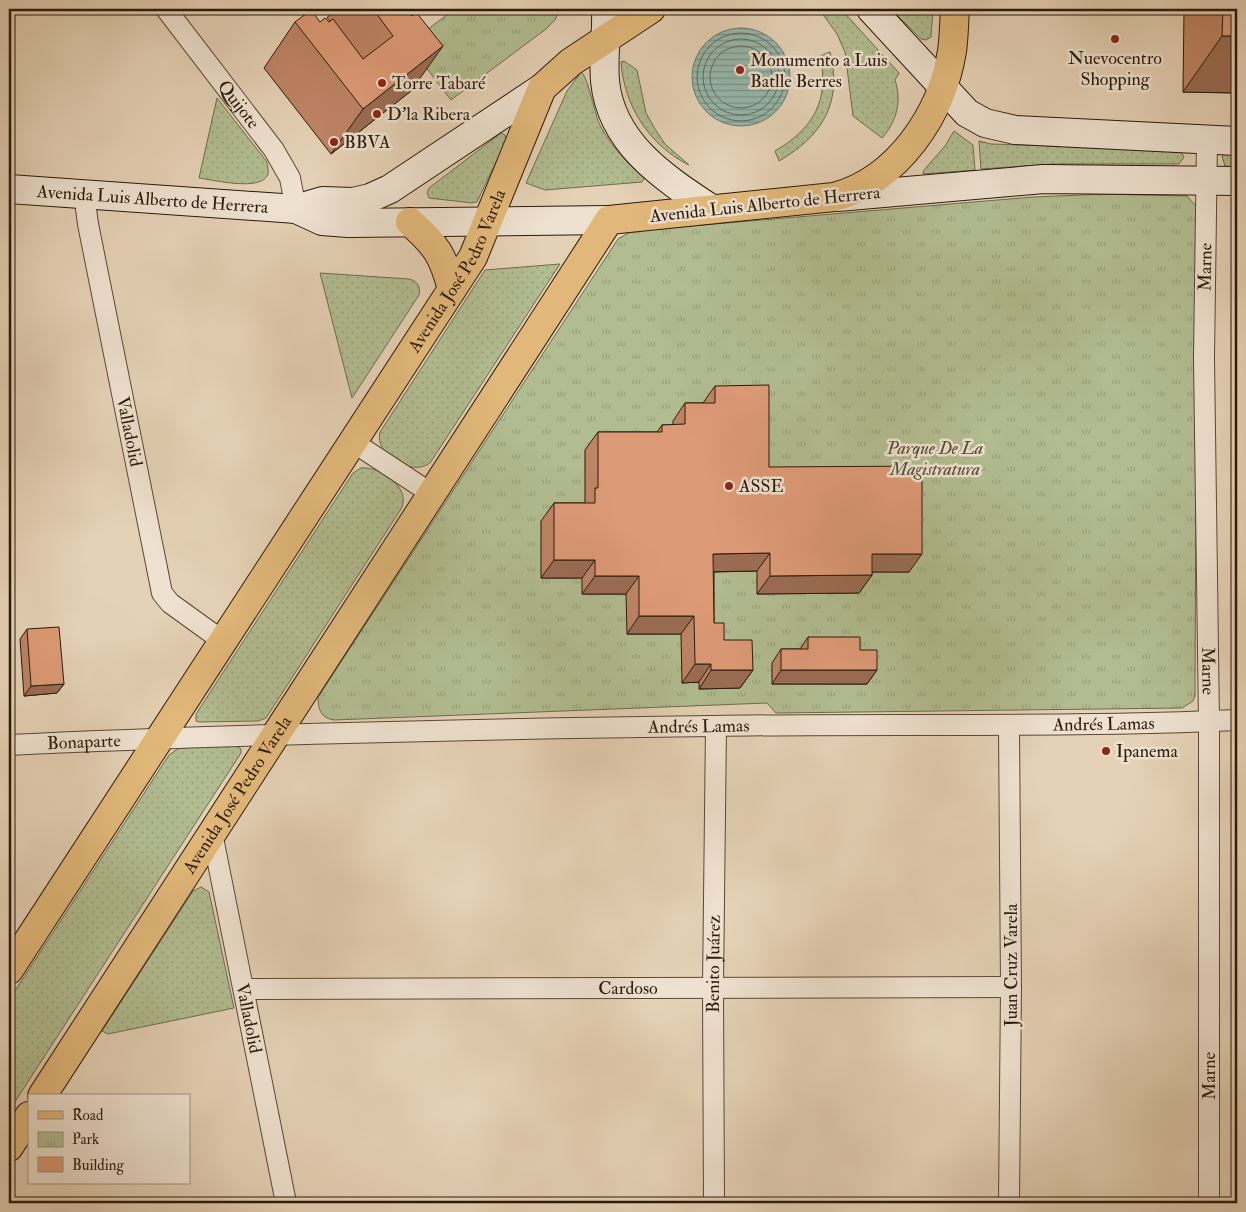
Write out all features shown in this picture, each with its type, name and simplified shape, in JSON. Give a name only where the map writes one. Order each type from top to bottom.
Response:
[{"type":"main road","points":[[606,9],[605,81],[619,127],[637,153],[649,164],[710,208]]},
{"type":"main road","name":"Avenida Luis Alberto de Herrera","points":[[9,189],[296,209],[323,202],[353,202],[370,198],[390,189],[542,88],[565,67],[651,9]]},
{"type":"main road","points":[[871,9],[892,29],[967,113],[985,123],[1002,128],[1237,141]]},
{"type":"main road","points":[[834,197],[866,186],[903,153],[929,120],[952,52],[955,9]]},
{"type":"main road","name":"Avenida José Pedro Varela","points":[[9,970],[473,257],[542,88]]},
{"type":"main road","name":"Avenida Luis Alberto de Herrera","points":[[296,209],[322,221],[348,223],[609,220],[710,208],[1043,179],[1237,181]]},
{"type":"main road","name":"Avenida José Pedro Varela","points":[[43,1094],[609,220]]},
{"type":"main road","points":[[410,222],[429,240],[444,260],[452,288]]},
{"type":"main road","points":[[9,1147],[28,1118]]},
{"type":"street","name":"Quijote","points":[[166,9],[277,156],[290,178],[296,209]]},
{"type":"street","name":"Marne","points":[[1207,140],[1204,358],[1209,722],[1209,1203]]},
{"type":"street","name":"Valladolid","points":[[84,194],[90,234],[162,592],[170,603],[224,642]]},
{"type":"street","points":[[353,442],[432,494]]},
{"type":"street","name":"Andrés Lamas","points":[[159,738],[716,726],[1010,726],[1237,720]]},
{"type":"street","name":"Benito Juárez","points":[[714,1203],[713,987],[716,726]]},
{"type":"street","name":"Juan Cruz Varela","points":[[1009,1203],[1011,987],[1010,726]]},
{"type":"street","name":"Bonaparte","points":[[9,745],[159,738]]},
{"type":"street","name":"Valladolid","points":[[212,833],[286,1203]]},
{"type":"street","name":"Cardoso","points":[[244,989],[1011,987]]},
{"type":"green space","points":[[455,9],[560,9],[555,20],[546,29],[451,100],[408,44]]},
{"type":"green space","points":[[819,9],[841,9],[899,73],[895,80],[898,103],[895,118],[882,138],[853,116],[845,52],[837,34]]},
{"type":"green space","points":[[891,9],[933,9],[931,37],[926,40],[921,39]]},
{"type":"green space","points":[[830,52],[834,87],[826,116],[807,141],[779,161],[775,151],[799,133],[816,112],[823,86],[820,56]]},
{"type":"green space","points":[[624,61],[637,70],[646,113],[655,129],[665,144],[689,165],[662,147],[641,123],[627,94],[621,62]]},
{"type":"green space","points":[[581,72],[587,81],[601,127],[620,154],[644,178],[642,182],[545,190],[526,183],[567,91]]},
{"type":"green space","points":[[217,98],[267,162],[268,174],[264,179],[247,184],[237,184],[199,178]]},
{"type":"green space","points":[[954,131],[973,145],[975,170],[923,174],[924,170],[945,146]]},
{"type":"green space","points":[[501,133],[505,135],[506,141],[477,202],[429,198],[427,193],[429,188]]},
{"type":"green space","points":[[979,141],[991,144],[1180,150],[1184,157],[1179,164],[1054,164],[981,169]]},
{"type":"green space","points":[[1227,153],[1237,153],[1237,167],[1225,166],[1222,156]]},
{"type":"green space","name":"Parque De La Magistratura","points":[[1104,194],[1187,196],[1197,207],[1195,696],[1193,701],[1182,708],[776,713],[767,703],[334,720],[321,713],[318,697],[618,239],[632,231],[1033,197]]},
{"type":"green space","points":[[560,264],[430,463],[422,467],[413,467],[404,465],[388,456],[380,441],[380,432],[485,270]]},
{"type":"green space","points":[[320,273],[409,279],[414,281],[419,287],[419,295],[352,398]]},
{"type":"green space","points":[[361,468],[377,471],[398,486],[402,493],[401,509],[266,718],[258,721],[196,721],[196,714],[353,473]]},
{"type":"green space","points":[[237,745],[241,749],[241,753],[9,1111],[9,1000],[169,755],[179,748]]},
{"type":"green space","points":[[201,887],[209,892],[234,1008],[108,1034],[102,1031],[193,891]]},
{"type":"water","points":[[741,28],[760,31],[776,42],[787,58],[790,77],[787,96],[776,112],[760,123],[741,126],[722,123],[706,112],[695,96],[692,77],[695,58],[706,42],[722,31]]},
{"type":"building","points":[[9,9],[15,9],[9,63]]},
{"type":"building","points":[[373,9],[407,9],[412,16],[416,12],[443,46],[363,109],[295,22],[311,10],[320,22],[325,18],[329,22],[333,19],[363,59],[393,36]]},
{"type":"building","points":[[1223,9],[1237,9],[1237,36],[1222,36]]},
{"type":"building","points":[[769,385],[769,467],[922,466],[922,554],[872,554],[872,575],[770,576],[770,553],[713,554],[714,623],[724,623],[724,640],[752,640],[753,670],[711,670],[711,664],[695,664],[694,616],[639,616],[639,576],[595,576],[595,560],[554,560],[554,503],[595,503],[595,488],[598,488],[598,432],[662,432],[662,425],[685,424],[685,403],[715,403],[715,386]]},
{"type":"building","points":[[59,627],[64,684],[31,686],[27,629]]},
{"type":"building","points":[[808,637],[860,637],[860,650],[877,650],[877,670],[781,670],[781,649],[808,649]]},
{"type":"place","name":"Nuevocentro Shopping","points":[[1115,39]]},
{"type":"place","name":"Monumento a Luis Batlle Berres","points":[[740,70]]},
{"type":"place","name":"Torre Tabaré","points":[[382,83]]},
{"type":"place","name":"D'la Ribera","points":[[377,114]]},
{"type":"place","name":"BBVA","points":[[334,142]]},
{"type":"place","name":"ASSE","points":[[729,486]]},
{"type":"place","name":"Ipanema","points":[[1106,751]]}]
